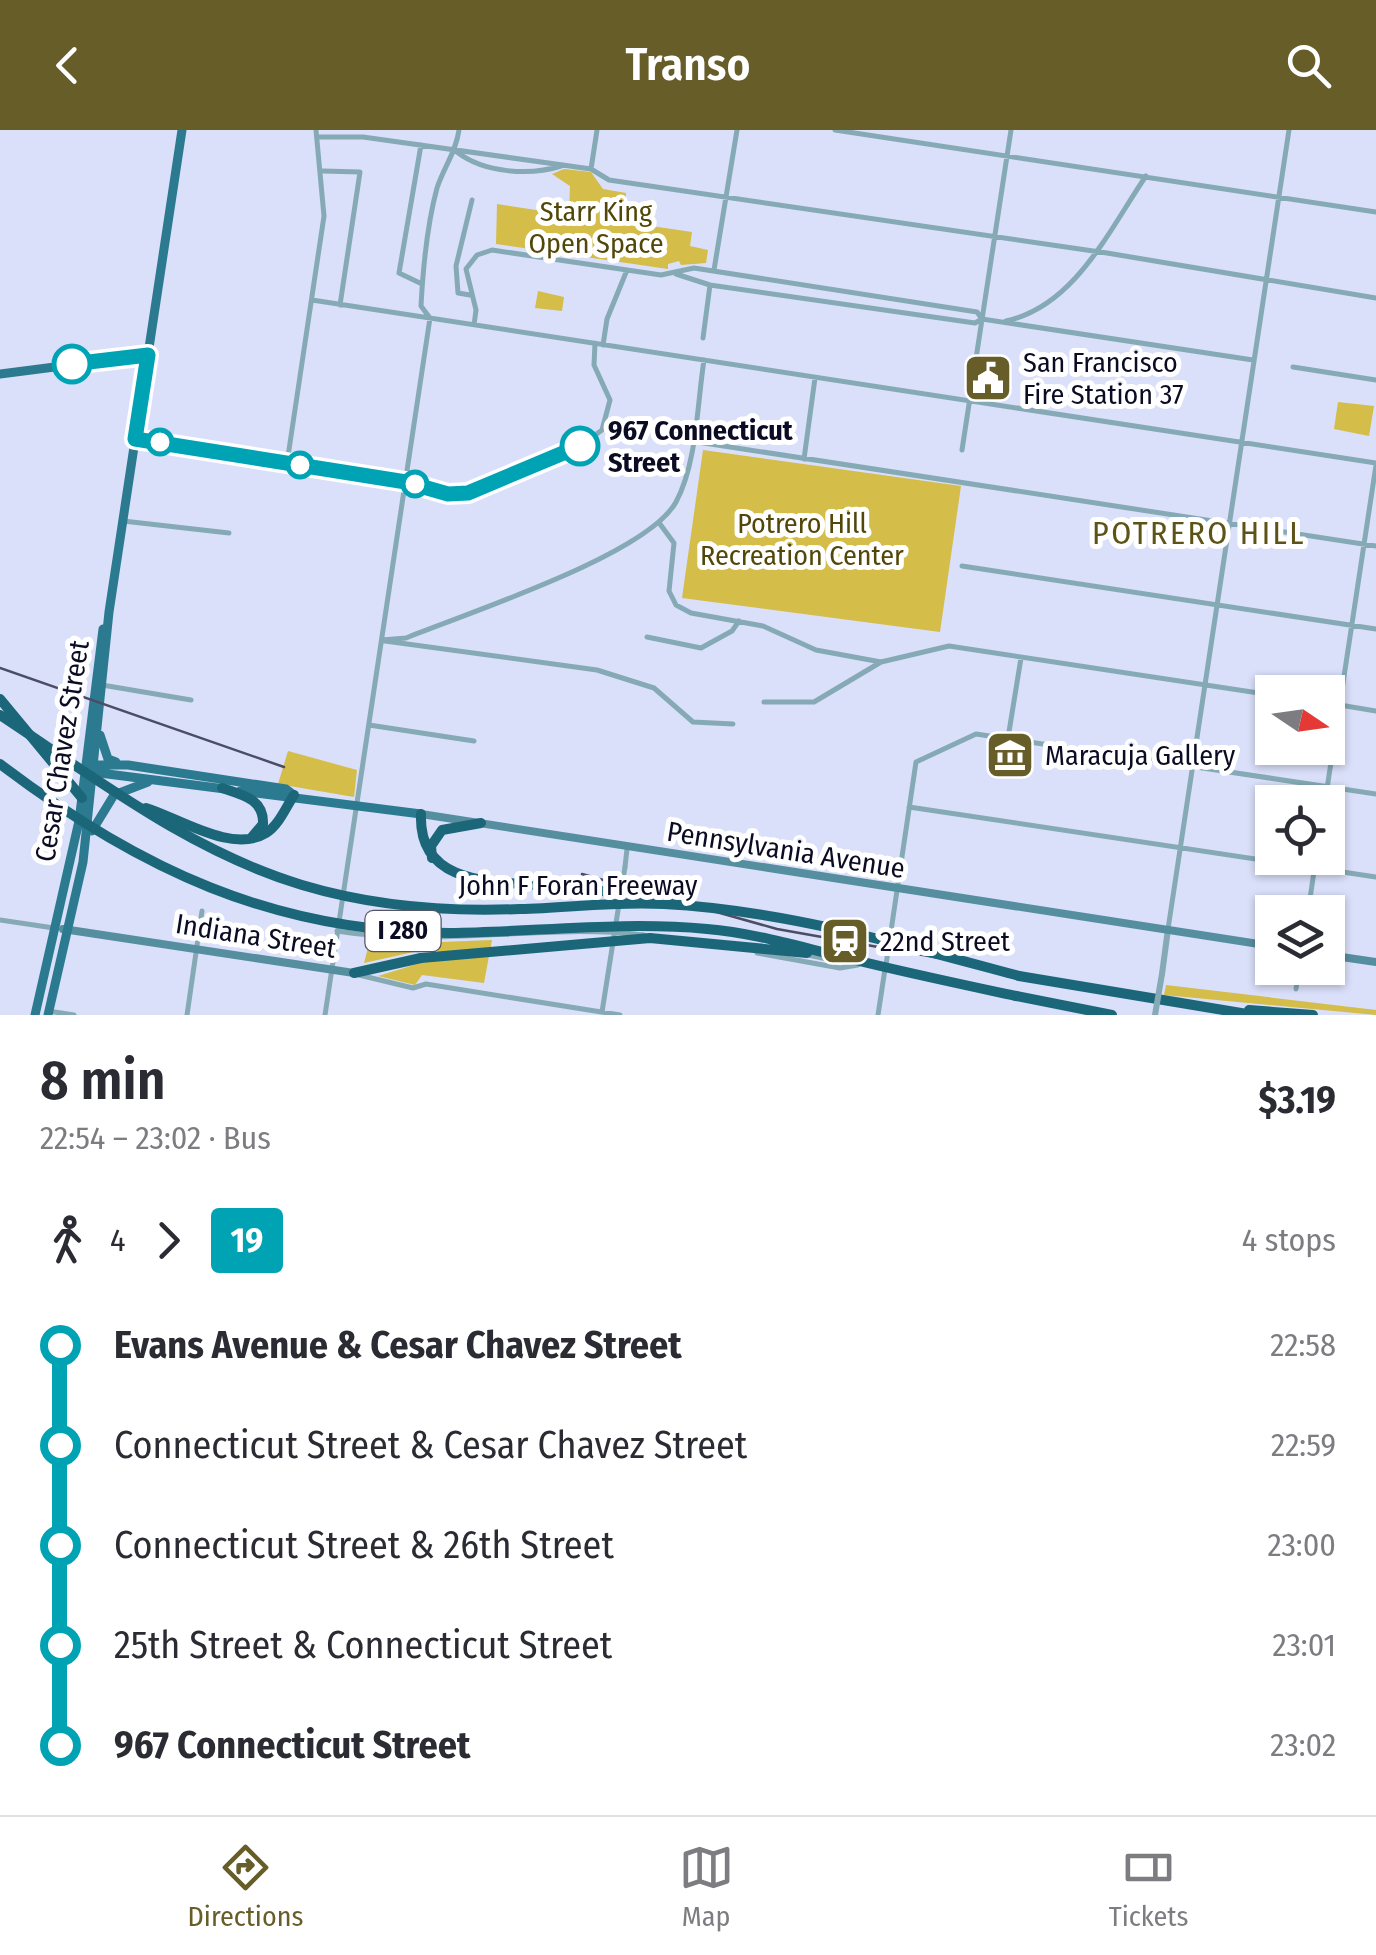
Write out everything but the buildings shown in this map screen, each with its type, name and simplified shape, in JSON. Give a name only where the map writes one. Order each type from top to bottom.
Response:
[{"type":"highway","points":[[0,699],[82,798]]},
{"type":"highway","name":"John F Foran Freeway","points":[[0,714],[195,842],[310,888],[369,900],[458,908],[629,903],[739,911],[1019,976],[1253,1015]]},
{"type":"highway","points":[[44,755],[64,765],[92,768]]},
{"type":"highway","name":"I 280","points":[[0,764],[83,825],[142,858],[206,888],[288,914],[423,932],[624,925],[759,935],[1112,1015]]},
{"type":"highway","points":[[222,788],[252,798],[262,812],[263,824],[250,838]]},
{"type":"highway","points":[[136,806],[218,835],[250,838],[273,827],[294,795]]},
{"type":"highway","points":[[420,814],[422,844],[446,870],[618,890],[739,911]]},
{"type":"highway","points":[[432,859],[432,846],[442,830],[481,824]]},
{"type":"highway","points":[[354,974],[421,958],[650,938],[843,957]]},
{"type":"highway","points":[[1197,1007],[1313,1015]]},
{"type":"main road","name":"Cesar Chavez Street","points":[[49,1013],[83,862],[98,684],[182,130]]},
{"type":"main road","points":[[0,374],[148,355]]},
{"type":"main road","name":"Cesar Chavez Street","points":[[36,1012],[82,798],[92,768],[98,684]]},
{"type":"main road","points":[[98,725],[108,759],[128,766]]},
{"type":"main road","name":"Pennsylvania Avenue","points":[[92,768],[128,766],[286,789],[294,795]]},
{"type":"main road","name":"Pennsylvania Avenue","points":[[92,768],[162,781],[420,814],[1255,943]]},
{"type":"main road","points":[[83,862],[104,804],[128,786],[162,781]]},
{"type":"main road","name":"Indiana Street","points":[[54,928],[354,974]]},
{"type":"main road","points":[[1345,957],[1376,962]]},
{"type":"street","points":[[325,1015],[430,318],[421,306],[422,284],[438,186],[456,152],[459,130]]},
{"type":"street","points":[[591,169],[597,130]]},
{"type":"street","points":[[714,270],[736,130]]},
{"type":"street","points":[[836,130],[1376,212]]},
{"type":"street","points":[[962,450],[1010,130]]},
{"type":"street","points":[[1154,1015],[1289,130]]},
{"type":"street","points":[[287,462],[325,206],[317,133],[363,136],[591,169],[609,180],[994,236],[1376,298]]},
{"type":"street","points":[[421,146],[399,272],[422,284]]},
{"type":"street","points":[[456,152],[466,159],[516,172],[564,165]]},
{"type":"street","points":[[322,172],[360,172],[340,305]]},
{"type":"street","points":[[998,322],[1045,306],[1098,252],[1146,176]]},
{"type":"street","points":[[470,295],[458,293],[455,279],[472,200]]},
{"type":"street","points":[[474,325],[466,279],[468,264],[476,255],[492,250],[676,274],[710,285],[975,323],[982,319],[1254,360]]},
{"type":"street","points":[[676,274],[694,268],[714,270],[977,312],[982,319]]},
{"type":"street","points":[[135,439],[406,482],[448,494],[468,493],[594,437],[606,422],[610,400],[594,365],[627,270]]},
{"type":"street","points":[[704,338],[710,285]]},
{"type":"street","points":[[312,300],[1376,464],[1344,675]]},
{"type":"street","points":[[382,640],[406,638],[608,554],[660,524],[683,486],[704,360]]},
{"type":"street","points":[[1293,367],[1376,380]]},
{"type":"street","points":[[804,459],[815,377]]},
{"type":"street","points":[[691,441],[1376,546]]},
{"type":"street","points":[[123,521],[229,533]]},
{"type":"street","points":[[660,524],[674,543],[669,591],[683,610],[763,626],[807,647],[881,662]]},
{"type":"street","points":[[962,566],[1376,629]]},
{"type":"street","points":[[647,637],[701,648],[739,622]]},
{"type":"street","points":[[382,640],[408,648],[597,670],[654,688],[693,722],[732,724]]},
{"type":"street","points":[[764,702],[814,702],[881,662],[949,646],[1255,693]]},
{"type":"street","points":[[1008,738],[1021,658]]},
{"type":"street","points":[[98,684],[191,700]]},
{"type":"street","points":[[1345,706],[1376,711]]},
{"type":"street","points":[[368,725],[474,740]]},
{"type":"street","points":[[878,1015],[916,762],[976,734],[1314,785]]},
{"type":"street","points":[[1345,790],[1376,794]]},
{"type":"street","points":[[910,807],[1255,859]]},
{"type":"street","points":[[602,1014],[627,849]]},
{"type":"street","points":[[1345,873],[1376,877]]},
{"type":"street","points":[[187,1015],[202,912]]},
{"type":"street","name":"Indiana Street","points":[[0,920],[54,928]]},
{"type":"street","points":[[338,931],[439,940],[614,932],[686,940],[840,968],[886,967]]},
{"type":"street","name":"Indiana Street","points":[[354,974],[422,988],[426,984],[620,1015]]},
{"type":"street","points":[[1296,989],[1297,985]]},
{"type":"street","points":[[36,1012],[74,1015]]},
{"type":"green space","name":"Starr King Open Space","points":[[564,169],[591,172],[603,189],[626,193],[624,222],[692,232],[690,246],[708,250],[706,263],[681,265],[679,261],[668,264],[668,269],[496,244],[497,204],[569,215],[570,186],[552,174]]},
{"type":"green space","points":[[538,291],[564,297],[562,311],[535,308]]},
{"type":"green space","points":[[1338,402],[1374,406],[1369,436],[1334,429]]},
{"type":"green space","name":"Potrero Hill Recreation Center","points":[[703,450],[961,486],[940,632],[682,598]]},
{"type":"green space","points":[[288,751],[357,770],[354,797],[278,784]]},
{"type":"green space","points":[[371,936],[441,942],[492,940],[484,983],[422,975],[415,985],[378,976],[440,957],[436,947],[364,963]]},
{"type":"green space","points":[[1166,985],[1376,1010],[1376,1015],[1164,995]]},
{"type":"railway","points":[[0,668],[284,767]]},
{"type":"railway","points":[[582,874],[777,929],[968,963]]},
{"type":"bus line","name":"19","points":[[72,364],[148,355],[135,439],[406,482],[448,494],[468,493],[580,446]]},
{"type":"place","name":"San Francisco Fire Station 37","points":[[988,378]]},
{"type":"place","name":"967 Connecticut Street","points":[[580,446]]},
{"type":"place","name":"Maracuja Gallery","points":[[1010,755]]},
{"type":"place","name":"22nd Street","points":[[845,941]]},
{"type":"district","name":"POTRERO HILL","points":[[1199,533]]}]
